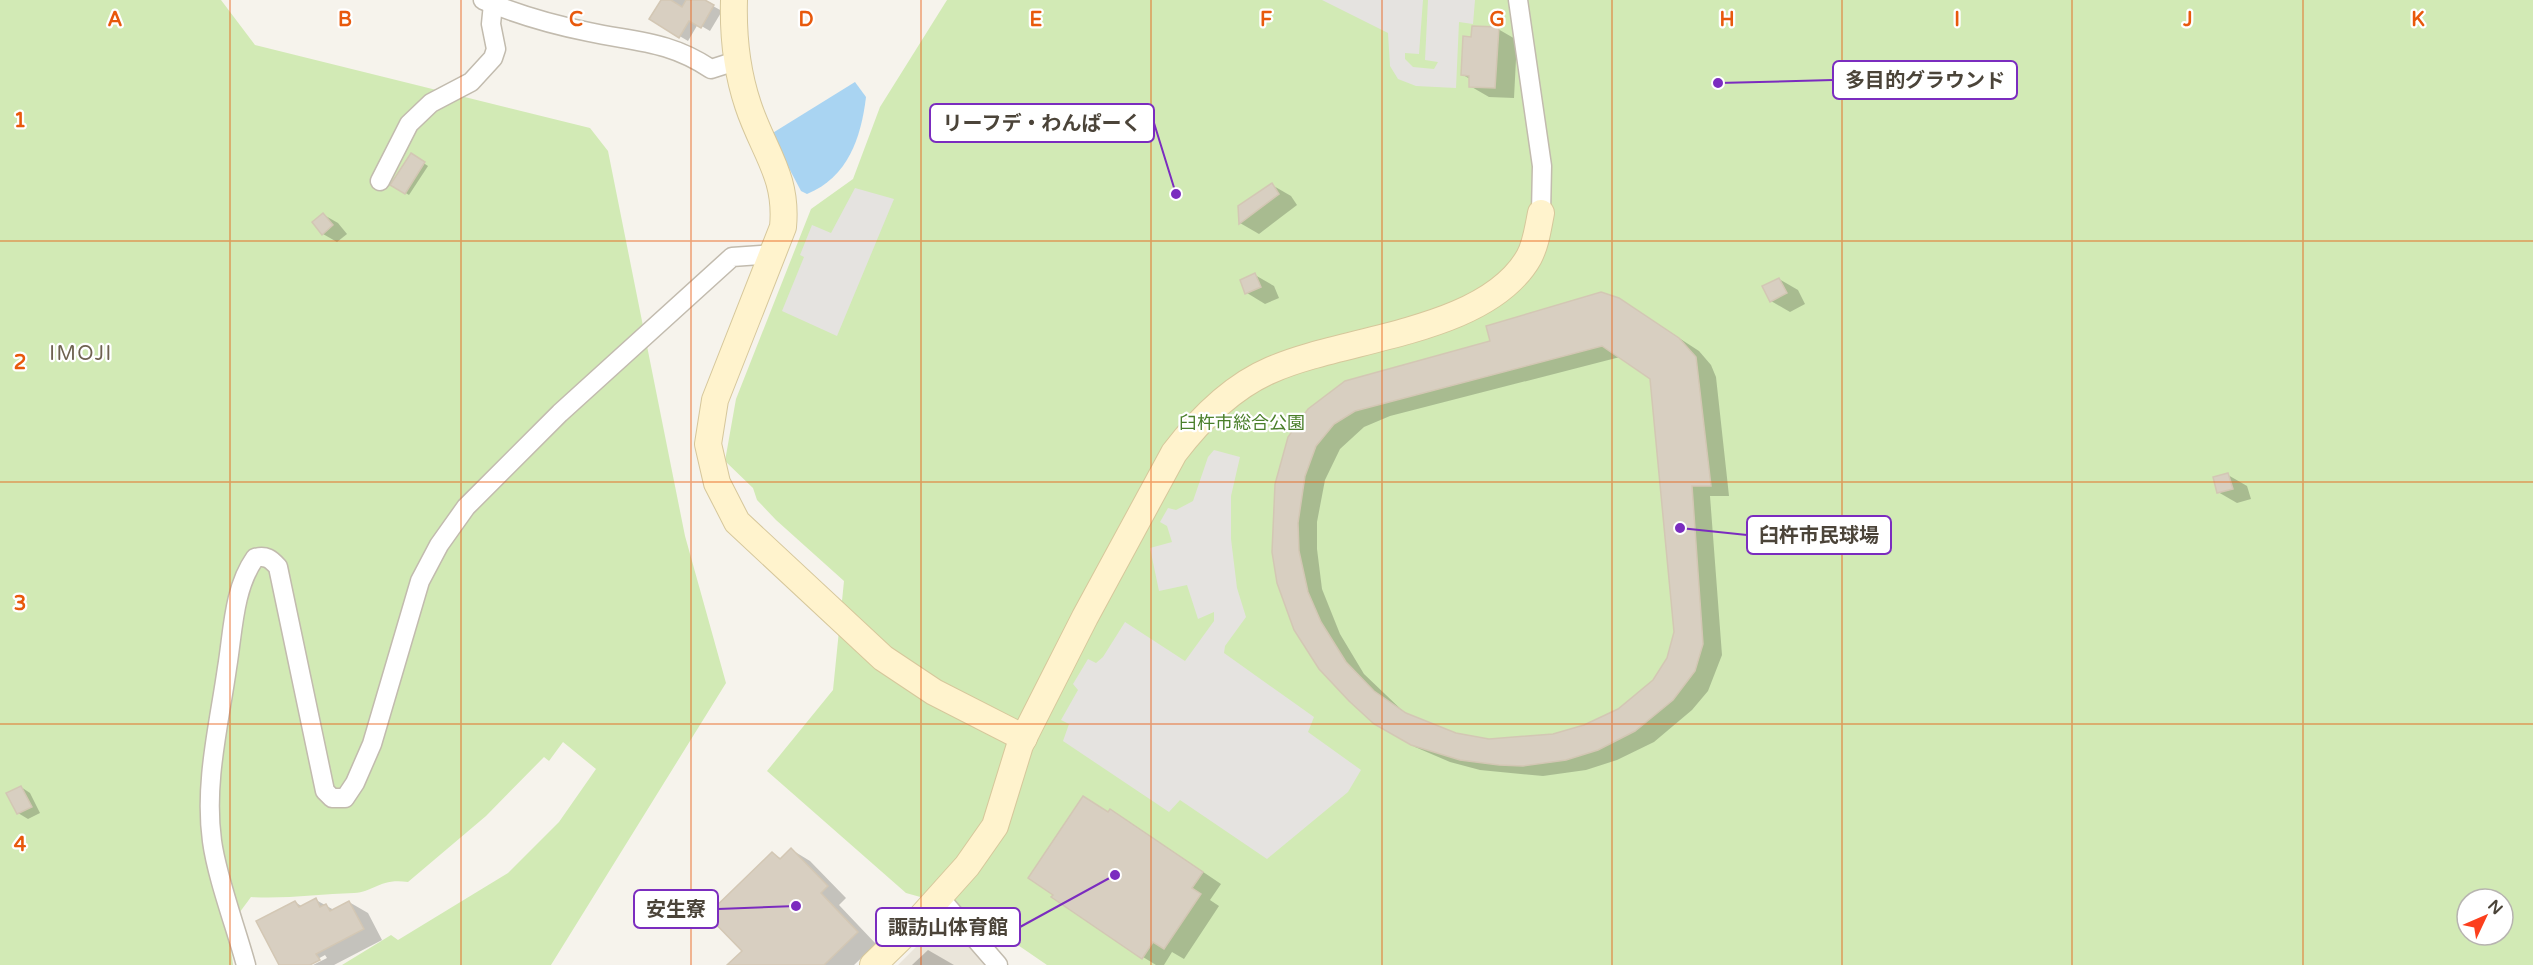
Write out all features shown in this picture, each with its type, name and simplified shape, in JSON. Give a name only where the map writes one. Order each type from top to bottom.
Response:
[{"type":"street","points":[[734,0],[733,30],[747,103],[778,174],[786,202],[783,227],[774,254],[715,400],[708,444],[717,483],[737,522],[883,658],[934,692],[1024,738]]},
{"type":"street","points":[[873,965],[967,866],[995,826],[1024,738],[1174,453],[1192,429],[1219,403],[1270,370],[1455,316],[1484,301],[1514,276],[1530,256],[1541,213],[1542,166],[1518,0]]},
{"type":"street","points":[[380,181],[402,132],[418,113],[431,103],[471,82],[493,58],[496,49],[488,2],[586,32],[668,46],[689,54],[711,69],[740,60]]},
{"type":"street","points":[[246,965],[212,842],[209,793],[218,710],[234,616],[244,578],[255,558],[262,556],[271,559],[278,567],[325,791],[332,798],[345,798],[355,783],[372,744],[420,581],[439,545],[466,507],[560,413],[732,257],[774,254]]},
{"type":"street","points":[[939,897],[998,965]]},
{"type":"shaded area","points":[[1322,0],[1423,0],[1419,54],[1405,53],[1405,59],[1413,67],[1434,69],[1438,62],[1425,60],[1428,0],[1475,0],[1473,24],[1459,22],[1456,88],[1416,86],[1398,79],[1390,66],[1388,33]]},
{"type":"shaded area","points":[[855,188],[894,199],[837,336],[782,311],[804,257],[800,255],[812,225],[831,233]]},
{"type":"shaded area","points":[[1214,450],[1240,457],[1231,496],[1231,539],[1237,588],[1246,617],[1225,646],[1224,653],[1314,717],[1308,732],[1361,770],[1348,792],[1267,859],[1180,800],[1169,812],[1063,741],[1069,724],[1061,720],[1078,690],[1073,684],[1088,659],[1096,663],[1103,657],[1125,622],[1185,661],[1214,621],[1214,612],[1198,619],[1187,585],[1159,591],[1150,548],[1172,542],[1167,526],[1160,522],[1168,508],[1176,510],[1193,501],[1208,457]]},
{"type":"shaded area","points":[[948,915],[991,965],[898,965]]},
{"type":"green space","points":[[0,0],[221,0],[255,45],[590,128],[608,151],[685,536],[726,683],[551,965],[342,965],[391,935],[398,940],[508,873],[559,822],[596,769],[563,742],[549,761],[544,757],[486,816],[408,882],[384,883],[354,893],[251,897],[228,928],[233,965],[0,965]]},
{"type":"green space","name":"臼杵市総合公園","points":[[947,0],[2533,0],[2533,965],[1047,965],[967,910],[906,893],[767,771],[833,690],[844,581],[776,520],[757,500],[753,488],[725,461],[736,399],[811,209],[853,179],[880,107]]},
{"type":"water","points":[[855,82],[866,97],[860,127],[850,155],[833,177],[821,187],[807,194],[801,191],[771,134]]},
{"type":"building","points":[[661,0],[671,0],[682,7],[686,0],[705,0],[714,5],[701,28],[689,21],[679,38],[649,19]]},
{"type":"building","points":[[1472,26],[1499,27],[1495,88],[1469,87],[1469,76],[1461,75],[1463,36],[1471,37]]},
{"type":"building","points":[[411,153],[425,162],[405,194],[390,185]]},
{"type":"building","points":[[1272,183],[1279,194],[1239,224],[1238,206]]},
{"type":"building","points":[[323,213],[333,225],[322,235],[312,222]]},
{"type":"building","points":[[1255,273],[1261,287],[1245,294],[1240,280]]},
{"type":"building","points":[[1779,278],[1787,293],[1770,302],[1762,286]]},
{"type":"building","points":[[1601,292],[1619,298],[1679,338],[1696,357],[1711,486],[1692,486],[1703,644],[1695,671],[1673,700],[1635,731],[1598,750],[1566,760],[1523,766],[1460,760],[1411,745],[1374,724],[1319,669],[1294,630],[1277,583],[1272,552],[1275,484],[1288,437],[1308,409],[1345,381],[1490,341],[1486,326]],"holes":[[[1602,346],[1650,379],[1674,632],[1667,658],[1653,680],[1618,709],[1584,725],[1553,734],[1489,739],[1456,733],[1406,713],[1374,691],[1346,662],[1321,622],[1308,592],[1299,551],[1298,523],[1305,476],[1316,446],[1334,424],[1355,411]]]},
{"type":"building","points":[[2228,473],[2233,489],[2217,493],[2213,477]]},
{"type":"building","points":[[21,786],[32,807],[17,814],[6,793]]},
{"type":"building","points":[[1083,796],[1108,812],[1110,809],[1203,872],[1192,888],[1201,894],[1164,949],[1153,942],[1142,959],[1051,897],[1053,895],[1028,878]]},
{"type":"building","points":[[791,848],[828,886],[821,893],[858,932],[824,965],[727,965],[742,951],[707,915],[772,852],[780,859]]},
{"type":"building","points":[[316,898],[320,907],[326,904],[330,911],[349,901],[364,929],[316,954],[320,960],[310,965],[279,965],[256,921],[295,901],[299,907]]},
{"type":"place","name":"多目的グラウンド","points":[[1718,83]]},
{"type":"place","name":"リーフデ・わんぱーく","points":[[1176,194]]},
{"type":"place","name":"臼杵市民球場","points":[[1680,528]]},
{"type":"place","name":"諏訪山体育館","points":[[1115,875]]},
{"type":"place","name":"安生寮","points":[[796,906]]},
{"type":"district","name":"IMOJI","points":[[81,354]]}]
